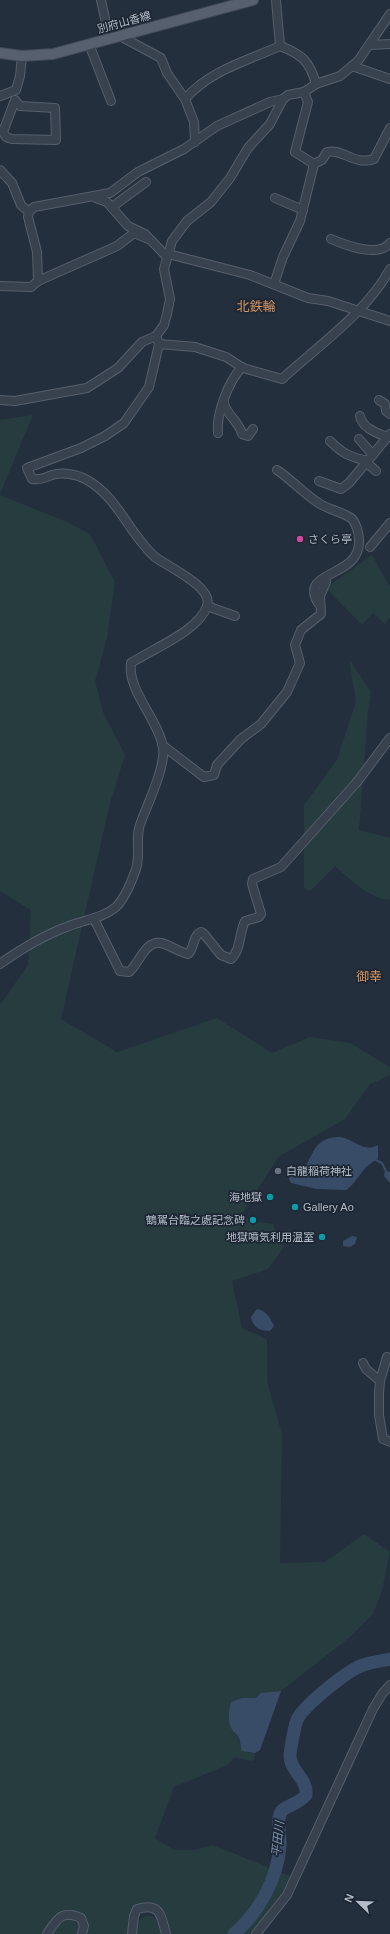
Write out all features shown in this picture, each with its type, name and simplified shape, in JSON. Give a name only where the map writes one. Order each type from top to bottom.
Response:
[{"type":"main road","name":"別府山香線","points":[[0,53],[22,56],[53,54],[232,3],[253,0]]},
{"type":"street","points":[[101,0],[109,30],[161,58],[167,73],[185,99],[194,122],[195,142]]},
{"type":"street","points":[[276,0],[280,46]]},
{"type":"street","points":[[0,964],[20,950],[52,933],[94,919],[117,905],[136,872],[138,827],[164,753],[157,728],[133,682],[130,670],[131,663],[194,624],[207,606],[208,600],[205,591],[154,555],[109,498],[87,479],[72,474],[54,475],[38,480],[32,479],[27,468],[81,448],[105,436],[124,423],[149,387],[157,340],[164,325],[170,299],[164,269],[172,241],[187,222],[211,202],[230,178],[248,148],[270,124],[283,99],[288,95],[304,92],[316,84],[340,76],[352,66],[369,45],[390,14]]},
{"type":"street","points":[[89,44],[111,101]]},
{"type":"street","points":[[369,45],[390,44]]},
{"type":"street","points":[[185,99],[193,90],[229,66],[249,60],[280,46],[298,53],[313,72],[316,84]]},
{"type":"street","points":[[15,100],[20,106],[55,108],[56,140],[12,139],[6,137],[3,132],[15,100],[22,56]]},
{"type":"street","points":[[352,66],[390,79]]},
{"type":"street","points":[[0,96],[16,90]]},
{"type":"street","points":[[304,92],[308,102],[295,152],[314,164]]},
{"type":"street","points":[[38,280],[37,252],[28,217],[29,212],[34,208],[110,193],[138,172],[195,142],[218,126],[270,102],[283,99]]},
{"type":"street","points":[[274,284],[283,257],[300,221],[314,164],[322,160],[327,152],[331,150],[356,160],[368,162],[374,159],[390,128]]},
{"type":"street","points":[[0,170],[12,183],[21,205],[29,212]]},
{"type":"street","points":[[113,209],[116,204],[146,182]]},
{"type":"street","points":[[95,197],[105,200],[128,226],[144,234],[168,256],[250,275],[308,298],[328,301],[390,321]]},
{"type":"street","points":[[275,198],[303,210]]},
{"type":"street","points":[[0,286],[30,288],[38,280],[117,246],[134,233],[148,239]]},
{"type":"street","points":[[331,239],[344,245],[373,250],[382,250],[390,243]]},
{"type":"street","points":[[0,400],[15,401],[87,388],[118,368],[142,342],[157,340],[195,347],[226,357],[242,367],[282,378],[359,310],[385,278],[390,269]]},
{"type":"street","points":[[218,433],[217,418],[230,384],[242,367]]},
{"type":"street","points":[[379,400],[385,404],[386,411],[390,414]]},
{"type":"street","points":[[224,403],[226,410],[240,426],[242,434],[248,436],[253,429]]},
{"type":"street","points":[[319,481],[341,489],[349,483],[389,436],[370,430],[361,421],[360,416]]},
{"type":"street","points":[[359,439],[376,471]]},
{"type":"street","points":[[330,441],[348,456],[369,460]]},
{"type":"street","points":[[277,470],[318,503],[352,519],[358,531],[359,542],[353,561],[343,569],[326,575],[316,584],[315,595],[320,605]]},
{"type":"street","points":[[370,547],[390,523]]},
{"type":"street","points":[[162,745],[204,777],[214,775],[217,765],[241,739],[261,724],[287,692],[295,678],[300,663],[295,645],[301,630],[321,614],[320,596],[326,582]]},
{"type":"street","points":[[207,606],[236,616]]},
{"type":"street","points":[[94,919],[120,971],[129,972],[140,956],[155,943],[161,943],[188,954],[192,951],[196,936],[201,932],[221,955],[231,960],[236,952],[245,922],[259,917],[261,914],[252,884],[253,879],[282,867],[357,782],[390,738]]},
{"type":"street","points":[[387,1358],[380,1381],[379,1415],[380,1430],[383,1439],[390,1442]]},
{"type":"street","points":[[363,1363],[366,1369],[380,1381]]},
{"type":"street","points":[[256,1934],[287,1895],[373,1709],[382,1694],[390,1685]]},
{"type":"street","points":[[132,1934],[134,1916],[137,1910],[148,1906],[155,1909],[161,1915],[166,1934]]},
{"type":"street","points":[[47,1934],[58,1918],[66,1914],[73,1914],[81,1918],[84,1926],[82,1934]]},
{"type":"green space","points":[[33,415],[0,494],[0,420]]},
{"type":"green space","points":[[0,495],[67,522],[90,534],[115,582],[107,638],[95,681],[103,712],[125,755],[110,803],[61,1019],[117,1052],[217,1018],[272,1053],[310,1037],[350,1043],[390,1067],[390,1075],[370,1084],[345,1119],[278,1157],[241,1216],[258,1222],[273,1224],[284,1247],[268,1269],[232,1281],[242,1328],[267,1339],[267,1381],[282,1434],[280,1563],[325,1562],[364,1534],[390,1552],[382,1591],[373,1614],[350,1637],[281,1691],[271,1692],[256,1698],[231,1702],[229,1715],[230,1725],[238,1739],[240,1747],[249,1753],[255,1753],[254,1760],[251,1761],[234,1757],[228,1765],[174,1787],[155,1838],[174,1850],[195,1850],[213,1845],[292,1877],[282,1897],[252,1934],[171,1934],[168,1921],[162,1910],[154,1903],[147,1902],[140,1904],[129,1934],[88,1934],[88,1927],[83,1916],[78,1912],[66,1910],[55,1915],[43,1934],[0,1934],[0,1005],[28,965],[31,910],[0,891]]},
{"type":"green space","points":[[372,555],[390,587],[390,617],[385,624],[373,613],[362,625],[326,588]]},
{"type":"green space","points":[[349,659],[371,692],[368,711],[359,830],[390,838],[390,900],[374,896],[360,888],[335,866],[310,891],[304,888],[304,805],[337,760],[356,702]]},
{"type":"green space","points":[[147,1915],[156,1919],[162,1934],[136,1934],[140,1920]]},
{"type":"green space","points":[[70,1918],[75,1920],[78,1924],[80,1928],[79,1934],[53,1934],[62,1920]]},
{"type":"water","points":[[341,1137],[360,1146],[369,1148],[378,1145],[378,1158],[366,1167],[352,1185],[346,1190],[317,1189],[291,1183],[289,1179],[290,1169],[296,1171],[297,1175],[301,1173],[319,1144],[324,1140]]},
{"type":"water","points":[[385,1170],[390,1172],[390,1183],[384,1176]]},
{"type":"water","points":[[352,1236],[357,1237],[355,1244],[350,1247],[343,1246],[343,1241]]},
{"type":"water","points":[[257,1309],[263,1311],[271,1320],[274,1326],[270,1331],[257,1328],[253,1323],[251,1317]]},
{"type":"water","points":[[281,1691],[260,1750],[255,1753],[242,1751],[239,1738],[229,1722],[231,1702],[242,1698],[256,1698],[261,1693]]},
{"type":"waterway","points":[[374,1159],[382,1163],[386,1171]]},
{"type":"waterway","name":"平田川","points":[[234,1934],[259,1905],[271,1883],[280,1846],[279,1820],[281,1812],[306,1795],[304,1784],[293,1766],[290,1756],[297,1720],[308,1706],[327,1689],[356,1668],[373,1662],[390,1659]]},
{"type":"place","name":"さくら亭","points":[[300,539]]},
{"type":"place","name":"白龍稲荷神社","points":[[278,1171]]},
{"type":"place","name":"海地獄","points":[[270,1197]]},
{"type":"place","name":"Gallery Ao","points":[[295,1207]]},
{"type":"place","name":"鶴駕台臨之處記念碑","points":[[253,1220]]},
{"type":"place","name":"地獄噴気利用温室","points":[[322,1237]]},
{"type":"district","name":"北鉄輪","points":[[256,306]]},
{"type":"district","name":"御幸","points":[[369,976]]}]
